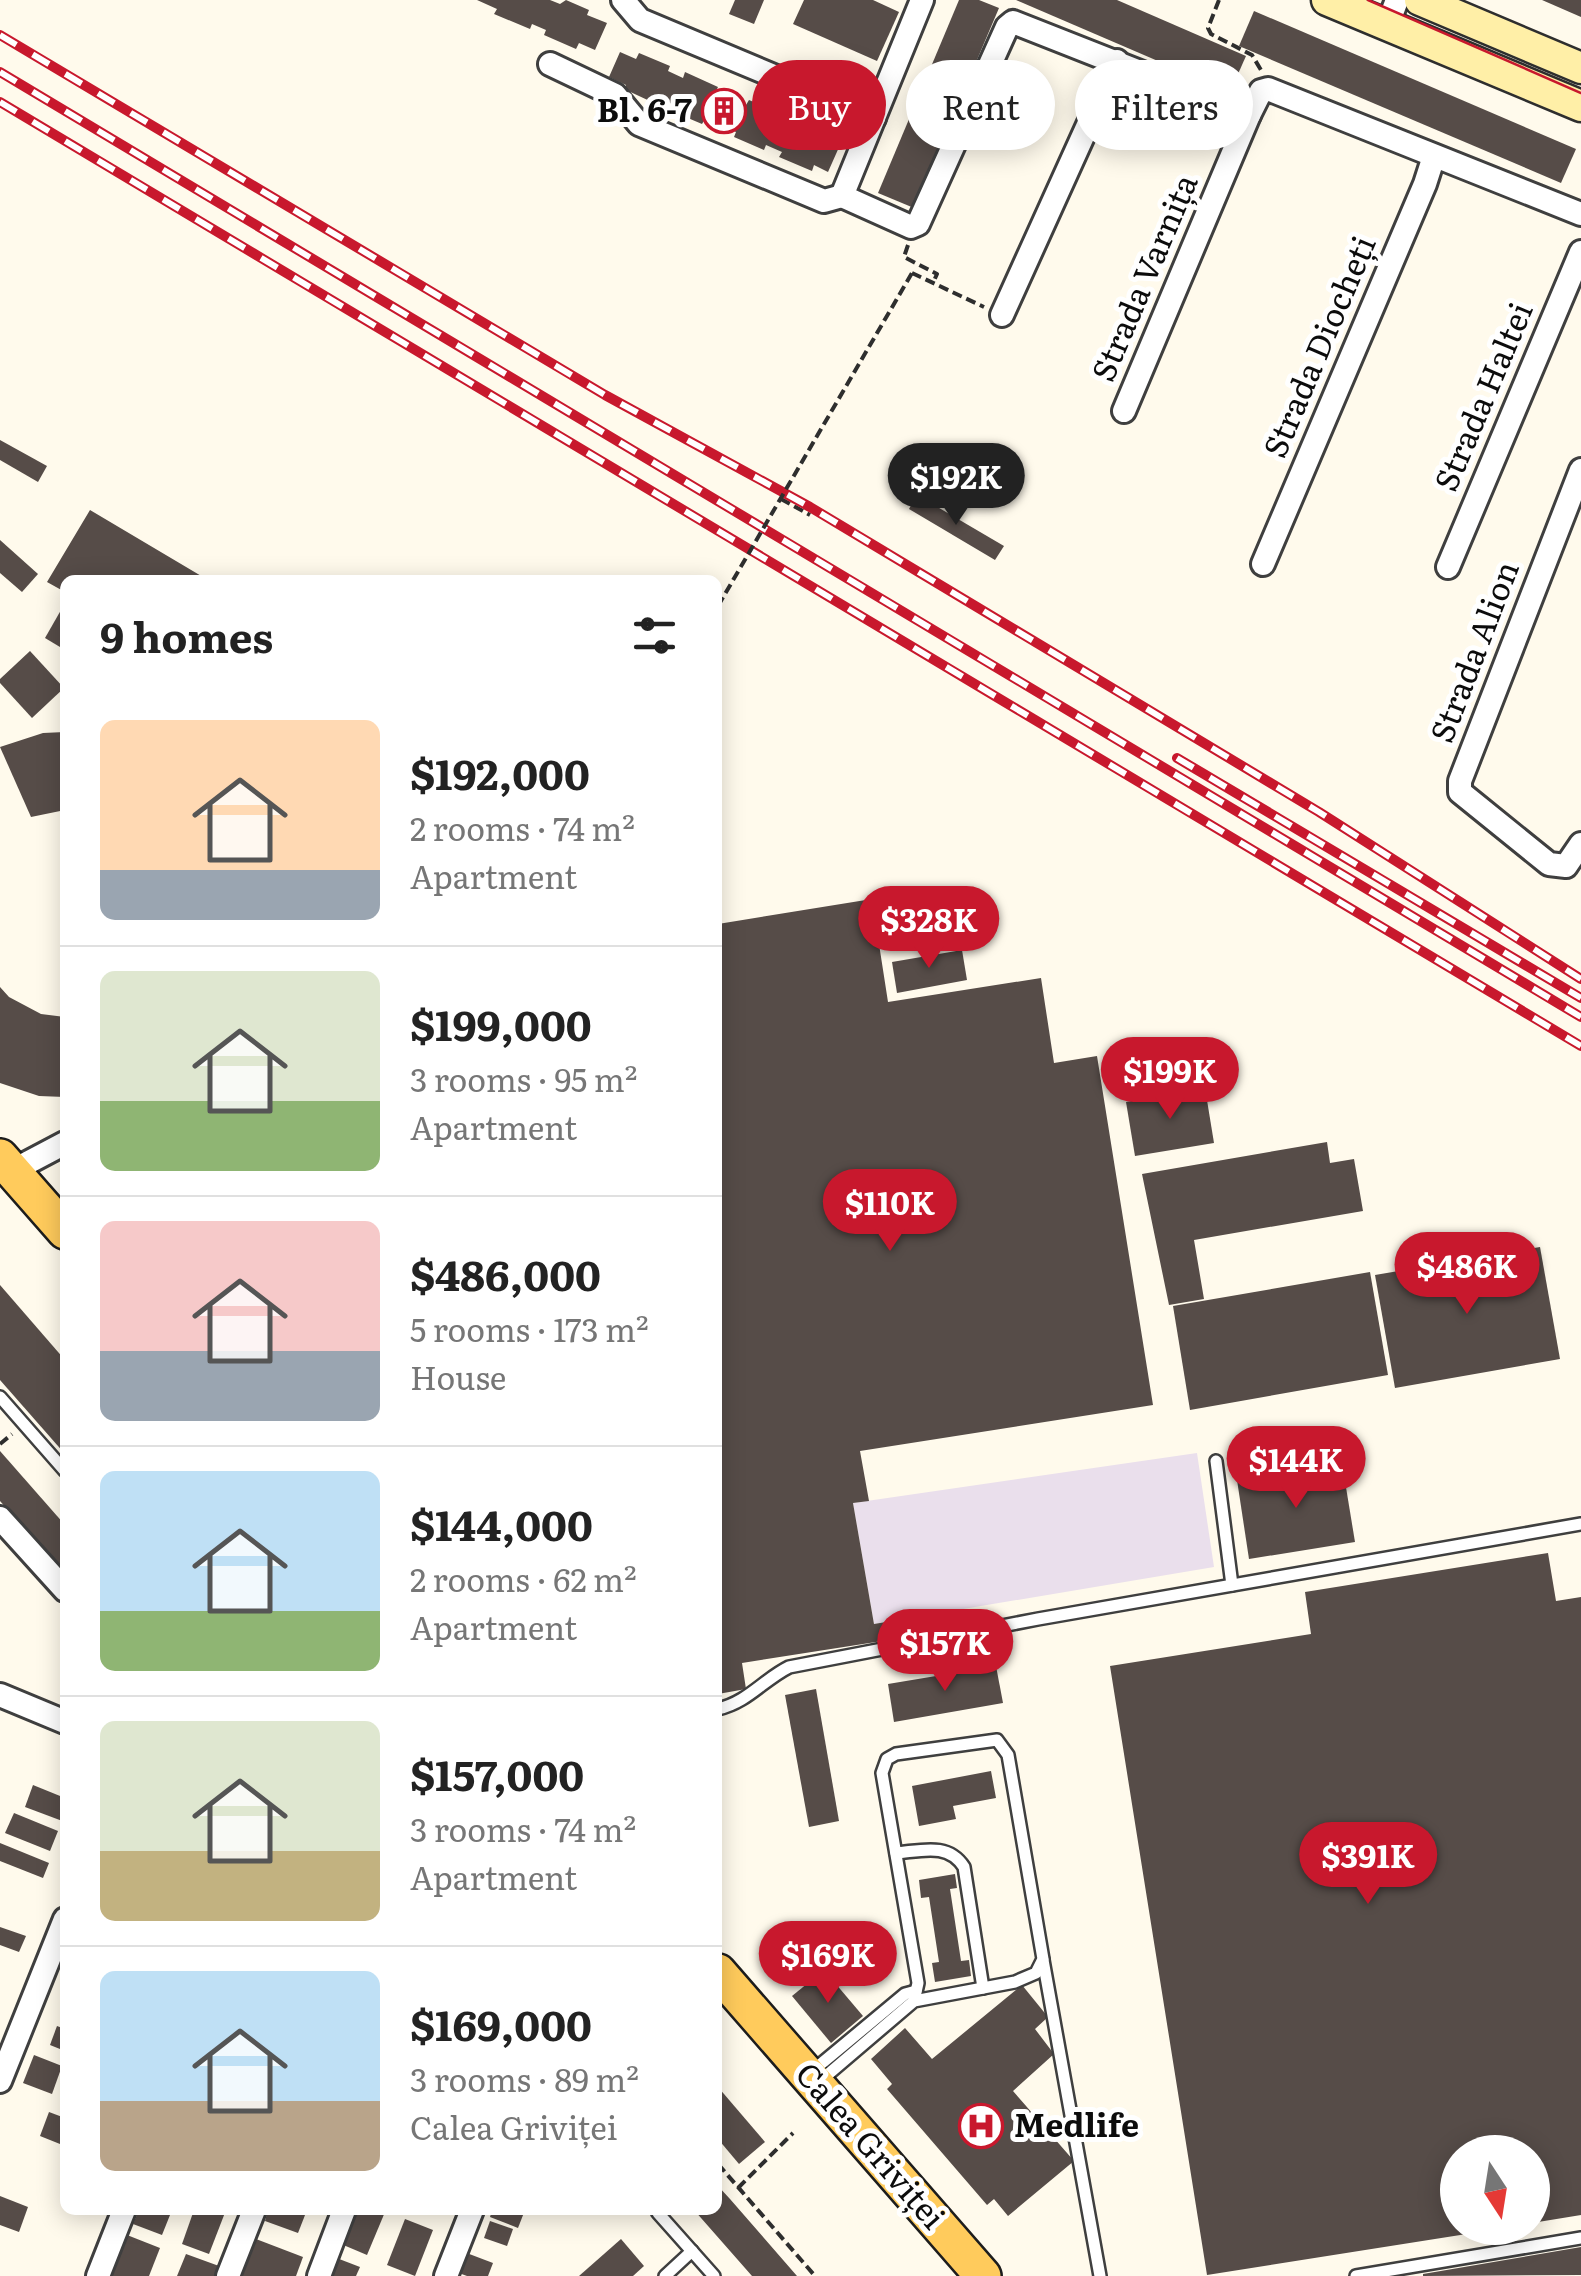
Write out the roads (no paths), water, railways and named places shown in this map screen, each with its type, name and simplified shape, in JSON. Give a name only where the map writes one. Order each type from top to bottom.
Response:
[{"type":"main road","points":[[1327,0],[1392,13],[1581,106]]},
{"type":"main road","points":[[1420,0],[1581,68]]},
{"type":"main road","points":[[6,1164],[60,1224]]},
{"type":"main road","name":"Calea Griviței","points":[[722,1977],[983,2276]]},
{"type":"street","points":[[623,0],[640,20],[752,67]]},
{"type":"street","points":[[886,88],[922,0]]},
{"type":"street","points":[[550,64],[614,96],[638,124],[824,201],[842,196],[915,227],[1007,26],[1020,23],[1113,60]]},
{"type":"street","name":"Strada Varnița","points":[[1253,108],[1264,88],[1434,156]]},
{"type":"street","points":[[842,196],[861,150]]},
{"type":"street","points":[[1002,315],[1076,150]]},
{"type":"street","name":"Strada Varnița","points":[[1124,410],[1234,150]]},
{"type":"street","points":[[1434,156],[1581,214]]},
{"type":"street","name":"Strada Diocheți","points":[[1263,564],[1434,156]]},
{"type":"street","name":"Strada Haltei","points":[[1448,566],[1580,256]]},
{"type":"street","name":"Strada Alion","points":[[1581,470],[1460,781],[1460,792],[1549,864],[1566,866],[1581,844]]},
{"type":"street","points":[[6,1164],[60,1145]]},
{"type":"street","points":[[0,1518],[60,1584]]},
{"type":"street","points":[[0,1695],[60,1720]]},
{"type":"street","points":[[0,2081],[60,1931]]},
{"type":"street","points":[[98,2276],[122,2215]]},
{"type":"street","points":[[228,2276],[252,2215]]},
{"type":"street","points":[[319,2276],[342,2215]]},
{"type":"street","points":[[446,2276],[470,2215]]},
{"type":"lane","points":[[0,1397],[60,1465]]},
{"type":"lane","points":[[1216,1462],[1232,1585]]},
{"type":"lane","points":[[722,1708],[754,1694],[776,1673],[789,1667],[1581,1524]]},
{"type":"lane","points":[[915,1996],[918,1983],[882,1773],[887,1759],[896,1754],[996,1740],[1008,1755],[1100,2276]]},
{"type":"lane","points":[[896,1854],[942,1849],[956,1856],[964,1867],[984,1988]]},
{"type":"lane","points":[[812,2080],[915,1996],[1028,1978],[1036,1973],[1043,1959]]},
{"type":"lane","points":[[660,2215],[714,2276]]},
{"type":"lane","points":[[1356,2276],[1581,2238]]},
{"type":"lane","points":[[666,2276],[692,2251]]},
{"type":"tram line","points":[[1368,0],[1581,93]]},
{"type":"railway","points":[[0,35],[605,395],[810,507],[1319,812],[1581,979]]},
{"type":"railway","points":[[0,72],[1581,1017]]},
{"type":"railway","points":[[0,102],[1581,1046]]},
{"type":"railway","points":[[1177,758],[1581,998]]},
{"type":"place","name":"Bl. 6-7","points":[[724,111]]},
{"type":"place","name":"Medlife","points":[[981,2126]]}]
